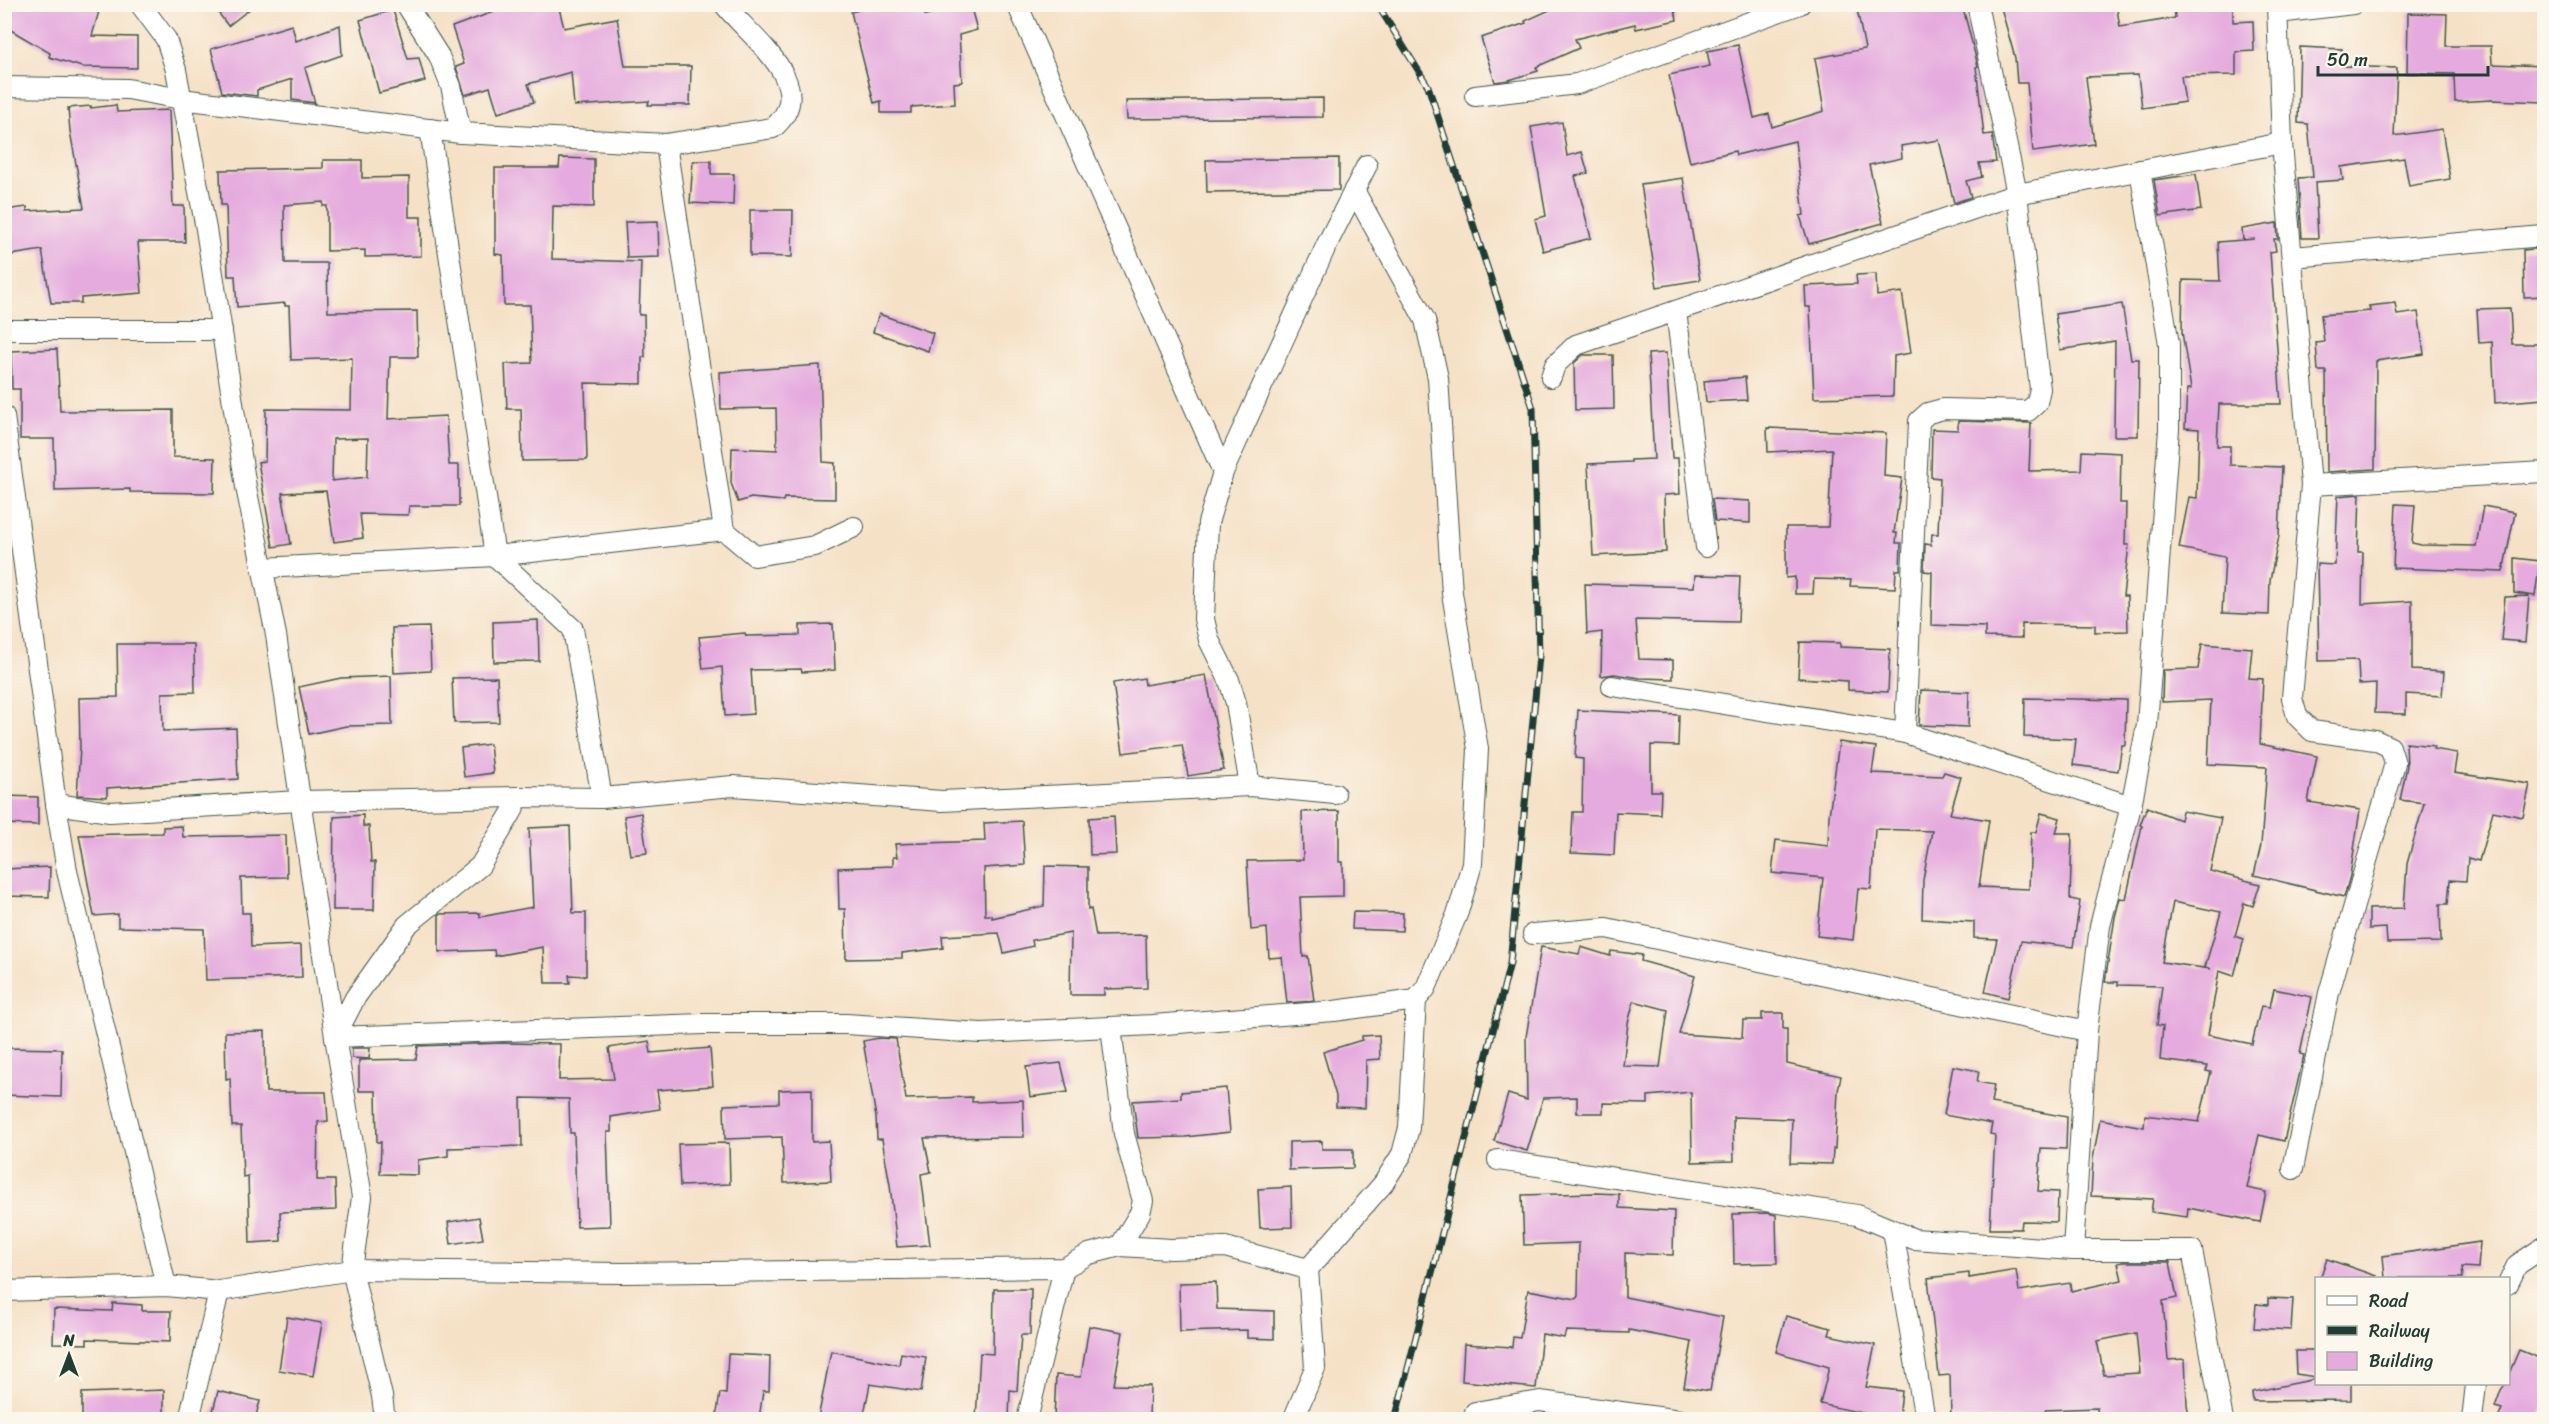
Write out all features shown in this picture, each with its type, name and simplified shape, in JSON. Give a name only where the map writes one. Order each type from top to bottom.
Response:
[{"type":"street","points":[[140,4],[165,39],[176,70],[206,229],[246,487],[276,635],[335,1037],[362,1197],[352,1270],[382,1396],[385,1419]]},
{"type":"street","points":[[406,4],[439,56],[451,86],[461,133]]},
{"type":"street","points":[[4,87],[128,89],[181,99],[461,133],[666,144],[773,128],[786,117],[790,101],[783,71],[724,4]]},
{"type":"street","points":[[1017,4],[1223,472]]},
{"type":"street","points":[[1475,96],[1577,84],[1800,4]]},
{"type":"street","points":[[1905,733],[1919,421],[1928,413],[1943,410],[2028,411],[2037,403],[2040,389],[2017,194],[1977,4]]},
{"type":"street","points":[[2293,1169],[2329,993],[2395,763],[2390,747],[2375,740],[2312,731],[2297,716],[2292,699],[2311,485],[2282,143],[2278,9],[2353,4]]},
{"type":"street","points":[[430,129],[495,556],[573,629],[602,798]]},
{"type":"street","points":[[1551,377],[1555,365],[1576,345],[2017,194],[2282,143]]},
{"type":"street","points":[[666,144],[724,530],[755,556],[814,546],[854,527]]},
{"type":"street","points":[[1250,786],[1236,703],[1229,680],[1209,640],[1204,619],[1208,522],[1223,472],[1327,244],[1367,165]]},
{"type":"street","points":[[2073,1250],[2087,1031],[2100,926],[2131,806],[2147,725],[2169,429],[2169,344],[2140,170]]},
{"type":"street","points":[[1293,1419],[1315,1368],[1308,1269],[1383,1185],[1402,1154],[1409,1128],[1416,1000],[1426,988],[1458,912],[1472,864],[1478,749],[1452,593],[1438,378],[1425,320],[1354,190]]},
{"type":"street","points":[[2292,257],[2544,236]]},
{"type":"street","points":[[1676,311],[1706,547]]},
{"type":"street","points":[[4,330],[222,330]]},
{"type":"street","points":[[4,416],[67,871],[165,1286]]},
{"type":"street","points":[[2311,485],[2544,472]]},
{"type":"street","points":[[262,568],[495,556],[724,530]]},
{"type":"street","points":[[1612,686],[1905,733],[2131,806]]},
{"type":"street","points":[[56,804],[110,812],[300,801],[518,797],[602,798],[733,786],[942,801],[1250,786],[1335,794]]},
{"type":"street","points":[[335,1037],[360,990],[407,925],[480,866],[512,812],[518,797]]},
{"type":"street","points":[[1533,934],[1606,928],[2087,1031]]},
{"type":"street","points":[[335,1037],[703,1024],[846,1024],[981,1033],[1111,1027],[1334,1011],[1416,1000]]},
{"type":"street","points":[[1111,1027],[1124,1134],[1143,1201],[1140,1213],[1120,1246]]},
{"type":"street","points":[[1498,1160],[1857,1215],[1914,1239],[2073,1250],[2192,1250],[2223,1419]]},
{"type":"street","points":[[1893,1230],[1925,1419]]},
{"type":"street","points":[[1898,1259],[1914,1239]]},
{"type":"street","points":[[6,1295],[165,1286],[219,1291],[352,1270],[623,1273],[1064,1268],[1089,1254],[1120,1246],[1171,1249],[1225,1247],[1308,1269]]},
{"type":"street","points":[[2510,1280],[2517,1265],[2544,1246]]},
{"type":"street","points":[[1027,1419],[1064,1268]]},
{"type":"street","points":[[189,1419],[219,1291]]},
{"type":"street","points":[[2472,1419],[2476,1385]]},
{"type":"street","points":[[1475,1412],[1540,1401],[1680,1419]]},
{"type":"building","points":[[11,4],[101,4],[92,36],[137,37],[137,68],[82,67],[49,57],[50,53],[4,26],[4,15]]},
{"type":"building","points":[[212,4],[256,4],[228,26]]},
{"type":"building","points":[[515,4],[558,4],[564,28],[617,18],[625,66],[691,66],[690,105],[648,105],[649,101],[574,106],[571,72],[528,84],[534,102],[498,113],[490,87],[465,95],[456,67],[464,64],[452,27]]},
{"type":"building","points":[[884,4],[921,4],[925,15],[970,4],[977,30],[959,35],[962,82],[954,83],[955,104],[911,107],[911,113],[881,113],[881,101],[874,103],[851,12]]},
{"type":"building","points":[[1563,4],[1674,4],[1677,20],[1636,29],[1635,24],[1575,39],[1579,48],[1536,67],[1538,71],[1495,82],[1481,38],[1526,23],[1525,21]]},
{"type":"building","points":[[1856,4],[1962,4],[1978,66],[1976,67],[1984,135],[1992,134],[1996,162],[1979,163],[1982,177],[1966,181],[1971,197],[1954,203],[1939,140],[1901,146],[1902,158],[1869,165],[1883,223],[1809,244],[1800,216],[1804,215],[1795,141],[1736,155],[1735,151],[1690,162],[1669,75],[1710,66],[1707,51],[1738,45],[1754,118],[1769,114],[1772,127],[1824,111],[1815,58],[1865,49]]},
{"type":"building","points":[[2000,4],[2116,4],[2120,27],[2175,18],[2174,4],[2233,4],[2233,22],[2253,21],[2254,51],[2236,52],[2236,75],[2181,76],[2185,102],[2142,108],[2138,75],[2086,77],[2094,144],[2033,152],[2027,83],[2017,83],[2015,58]]},
{"type":"building","points":[[393,10],[408,59],[419,58],[425,81],[379,93],[360,20]]},
{"type":"building","points":[[2408,13],[2447,14],[2446,46],[2491,46],[2492,64],[2544,66],[2544,102],[2492,100],[2455,102],[2454,74],[2407,73]]},
{"type":"building","points":[[292,25],[296,41],[340,25],[342,55],[305,68],[315,103],[292,100],[292,79],[257,90],[257,96],[222,92],[211,49]]},
{"type":"building","points":[[2300,47],[2342,49],[2341,66],[2397,68],[2394,136],[2442,129],[2450,179],[2409,186],[2404,158],[2341,167],[2343,180],[2315,182],[2318,238],[2302,238],[2298,178],[2313,177],[2308,124],[2298,123]]},
{"type":"building","points":[[1323,98],[1323,117],[1127,119],[1126,101]]},
{"type":"building","points":[[116,105],[117,112],[169,110],[173,206],[184,206],[185,242],[138,242],[142,293],[81,298],[81,303],[51,303],[42,250],[4,256],[4,210],[27,207],[27,211],[84,208],[68,108]]},
{"type":"building","points":[[1562,122],[1567,156],[1582,152],[1588,173],[1575,176],[1591,238],[1543,251],[1535,219],[1546,216],[1531,127]]},
{"type":"building","points":[[560,158],[594,159],[594,207],[553,206],[552,259],[641,262],[639,315],[644,315],[645,357],[642,357],[642,384],[585,383],[587,460],[522,461],[521,409],[507,409],[505,364],[532,363],[530,305],[504,305],[503,255],[495,254],[495,168],[559,168]]},
{"type":"building","points":[[1339,158],[1339,190],[1207,192],[1206,160]]},
{"type":"building","points":[[323,160],[362,160],[362,178],[409,177],[409,217],[421,217],[421,256],[365,257],[365,250],[327,251],[327,206],[323,206],[323,202],[284,205],[285,263],[327,263],[328,312],[417,311],[418,357],[390,357],[388,419],[446,416],[449,465],[459,465],[459,506],[409,506],[408,515],[360,514],[363,538],[334,542],[326,491],[282,493],[291,544],[273,547],[258,462],[265,461],[266,409],[351,410],[352,358],[291,360],[289,306],[285,306],[285,303],[237,307],[235,276],[228,276],[226,205],[221,205],[220,170],[323,168]],"holes":[[[368,438],[367,477],[332,481],[333,439]]]},
{"type":"building","points":[[693,161],[711,161],[711,174],[734,174],[733,205],[690,203]]},
{"type":"building","points":[[2196,174],[2201,210],[2160,216],[2154,180]]},
{"type":"building","points":[[1683,178],[1700,280],[1657,287],[1641,184]]},
{"type":"building","points":[[750,210],[793,210],[792,257],[750,256]]},
{"type":"building","points":[[658,221],[659,257],[627,258],[625,222]]},
{"type":"building","points":[[2277,223],[2278,239],[2274,239],[2276,251],[2270,252],[2281,404],[2219,404],[2217,446],[2230,446],[2230,465],[2282,467],[2279,536],[2270,580],[2269,615],[2222,613],[2225,557],[2179,548],[2189,497],[2197,498],[2199,429],[2185,428],[2187,389],[2191,389],[2182,332],[2183,280],[2220,281],[2218,242],[2243,240],[2242,229]]},
{"type":"building","points":[[2544,248],[2544,296],[2524,297],[2523,250]]},
{"type":"building","points":[[1876,274],[1877,296],[1902,292],[1911,353],[1894,356],[1893,396],[1814,398],[1810,307],[1806,307],[1805,286],[1857,284],[1856,275]]},
{"type":"building","points":[[2395,303],[2397,315],[2418,312],[2424,354],[2376,361],[2375,469],[2327,472],[2326,371],[2318,371],[2316,343],[2324,342],[2321,315],[2370,311],[2369,306]]},
{"type":"building","points":[[2122,304],[2131,359],[2139,359],[2138,436],[2114,436],[2115,341],[2060,350],[2055,314]]},
{"type":"building","points":[[2510,308],[2512,344],[2544,344],[2544,399],[2495,403],[2492,342],[2479,343],[2477,309]]},
{"type":"building","points":[[879,314],[933,333],[928,351],[873,332]]},
{"type":"building","points":[[57,349],[60,411],[173,410],[173,457],[215,458],[214,493],[130,492],[130,489],[55,491],[54,439],[20,439],[20,389],[12,389],[11,351]]},
{"type":"building","points":[[1666,353],[1672,458],[1678,458],[1680,494],[1664,495],[1666,552],[1593,556],[1588,464],[1654,459],[1648,354]]},
{"type":"building","points":[[1583,355],[1613,355],[1614,409],[1575,410],[1574,363]]},
{"type":"building","points":[[820,365],[823,462],[835,463],[835,499],[784,498],[783,501],[751,498],[738,502],[731,483],[732,448],[777,450],[776,408],[721,409],[720,372]]},
{"type":"building","points":[[1745,377],[1747,400],[1706,402],[1704,381]]},
{"type":"building","points":[[1958,421],[2031,423],[2029,471],[2081,470],[2082,451],[2121,453],[2120,503],[2126,503],[2125,545],[2129,545],[2123,596],[2127,596],[2128,631],[2095,632],[2095,625],[2022,624],[2022,638],[1985,637],[1985,627],[1931,625],[1932,572],[1924,571],[1925,544],[1931,545],[1932,534],[1938,534],[1940,478],[1931,477],[1932,429],[1958,430]]},
{"type":"building","points":[[1767,428],[1886,433],[1884,476],[1902,478],[1894,533],[1897,533],[1896,543],[1901,543],[1900,570],[1896,570],[1895,588],[1850,586],[1851,580],[1814,579],[1813,594],[1795,594],[1795,577],[1786,578],[1786,527],[1828,527],[1832,449],[1768,452]]},
{"type":"building","points":[[2360,494],[2358,552],[2363,552],[2362,604],[2412,601],[2412,670],[2444,672],[2442,696],[2406,694],[2406,714],[2375,713],[2376,683],[2359,684],[2358,660],[2319,661],[2317,564],[2335,565],[2338,496]]},
{"type":"building","points":[[1712,499],[1750,501],[1750,523],[1715,521]]},
{"type":"building","points":[[2396,504],[2415,505],[2412,543],[2421,545],[2476,546],[2483,506],[2515,512],[2503,572],[2393,568]]},
{"type":"building","points":[[2514,558],[2540,561],[2535,596],[2514,593]]},
{"type":"building","points":[[1695,575],[1740,576],[1738,622],[1636,620],[1639,659],[1673,660],[1673,679],[1614,674],[1601,676],[1602,632],[1587,634],[1585,584],[1694,587]]},
{"type":"building","points":[[2529,596],[2525,642],[2501,640],[2505,597]]},
{"type":"building","points":[[538,620],[539,661],[494,662],[493,622]]},
{"type":"building","points":[[833,624],[835,670],[802,672],[801,669],[751,670],[754,714],[725,716],[722,667],[703,669],[699,637],[745,633],[746,636],[800,635],[800,625]]},
{"type":"building","points":[[429,627],[431,671],[394,673],[392,628]]},
{"type":"building","points":[[1800,642],[1840,643],[1840,647],[1890,649],[1888,692],[1848,690],[1848,681],[1798,678]]},
{"type":"building","points":[[117,644],[194,644],[195,692],[162,693],[163,731],[236,728],[238,779],[107,788],[107,797],[77,795],[80,748],[79,698],[118,697]]},
{"type":"building","points":[[2202,644],[2252,648],[2249,678],[2263,679],[2260,744],[2317,756],[2308,802],[2360,810],[2350,876],[2344,897],[2254,875],[2261,845],[2267,767],[2208,764],[2211,700],[2162,702],[2163,670],[2198,669]]},
{"type":"building","points":[[1206,675],[1224,770],[1188,776],[1182,745],[1123,753],[1113,683],[1144,678],[1145,685]]},
{"type":"building","points":[[391,676],[392,725],[346,726],[309,734],[299,687],[341,678]]},
{"type":"building","points":[[497,677],[499,722],[454,723],[452,678]]},
{"type":"building","points":[[1921,690],[1969,692],[1968,727],[1919,725]]},
{"type":"building","points":[[2025,698],[2126,700],[2125,745],[2122,745],[2118,771],[2073,765],[2076,739],[2024,737]]},
{"type":"building","points":[[1578,710],[1679,715],[1678,746],[1651,745],[1651,791],[1661,791],[1660,814],[1616,812],[1614,855],[1571,853],[1573,812],[1582,812],[1583,759],[1575,758]]},
{"type":"building","points":[[1839,742],[1876,747],[1872,773],[1942,776],[1944,772],[1961,777],[1950,814],[1989,820],[1979,887],[2029,889],[2031,832],[2036,832],[2041,813],[2060,818],[2056,833],[2072,833],[2070,899],[2080,901],[2073,947],[2021,941],[2008,998],[1985,992],[1997,939],[1974,938],[1974,922],[1922,919],[1923,880],[1932,831],[1875,829],[1871,889],[1858,888],[1853,940],[1817,936],[1823,878],[1772,873],[1776,840],[1828,846],[1829,816]]},
{"type":"building","points":[[2406,743],[2434,746],[2433,749],[2457,753],[2454,773],[2530,784],[2523,817],[2493,811],[2479,861],[2468,858],[2466,881],[2450,880],[2448,904],[2440,904],[2441,942],[2387,943],[2386,928],[2369,929],[2369,909],[2404,908],[2407,864],[2424,803],[2400,800],[2407,766]]},
{"type":"building","points":[[490,744],[493,773],[464,777],[461,748]]},
{"type":"building","points":[[4,796],[38,797],[38,825],[4,824]]},
{"type":"building","points":[[2147,807],[2180,820],[2182,811],[2221,818],[2210,871],[2260,884],[2253,906],[2244,903],[2235,936],[2244,939],[2234,976],[2219,971],[2208,1035],[2252,1044],[2261,1006],[2270,1007],[2274,989],[2312,997],[2300,1054],[2304,1055],[2284,1141],[2259,1135],[2247,1188],[2266,1192],[2260,1222],[2188,1208],[2187,1217],[2151,1212],[2153,1199],[2091,1196],[2093,1159],[2100,1119],[2144,1127],[2145,1115],[2199,1122],[2211,1072],[2206,1071],[2208,1066],[2160,1060],[2163,1026],[2157,1025],[2162,986],[2118,985],[2118,982],[2105,982],[2115,917],[2120,898],[2126,899],[2142,826],[2140,825]],"holes":[[[2173,902],[2221,912],[2205,967],[2211,969],[2162,962]]]},
{"type":"building","points":[[1339,811],[1339,862],[1343,862],[1343,896],[1300,897],[1303,957],[1308,956],[1314,1001],[1287,1003],[1282,957],[1269,958],[1267,928],[1251,930],[1247,861],[1303,860],[1302,812]]},
{"type":"building","points":[[641,813],[647,853],[630,855],[624,816]]},
{"type":"building","points":[[363,815],[363,826],[369,826],[371,862],[375,862],[374,910],[333,910],[334,817]]},
{"type":"building","points":[[1114,816],[1116,854],[1090,855],[1089,818]]},
{"type":"building","points":[[1022,821],[1025,865],[984,868],[985,915],[992,915],[992,918],[1044,906],[1045,866],[1088,867],[1088,910],[1091,909],[1096,936],[1146,935],[1147,988],[1104,989],[1104,995],[1070,995],[1071,933],[1032,940],[1033,946],[1004,953],[999,933],[942,936],[943,948],[902,953],[902,958],[846,959],[845,909],[839,909],[838,868],[893,866],[893,857],[897,857],[895,844],[985,841],[984,823]]},
{"type":"building","points":[[182,826],[183,837],[286,835],[287,877],[241,878],[242,913],[250,913],[251,947],[301,945],[302,977],[206,980],[204,929],[118,927],[118,914],[94,916],[79,835],[163,833],[163,827]]},
{"type":"building","points":[[570,826],[573,913],[586,913],[586,976],[569,975],[570,983],[545,983],[543,947],[495,956],[494,950],[439,952],[439,914],[480,913],[480,917],[533,907],[529,828]]},
{"type":"building","points":[[50,867],[49,897],[4,896],[4,869]]},
{"type":"building","points":[[1353,912],[1403,913],[1402,931],[1352,929]]},
{"type":"building","points":[[1541,947],[1579,954],[1581,947],[1610,956],[1611,951],[1642,955],[1641,961],[1695,976],[1679,1034],[1742,1038],[1743,1020],[1762,1020],[1762,1013],[1783,1013],[1783,1029],[1787,1029],[1787,1064],[1841,1076],[1832,1164],[1790,1163],[1792,1119],[1733,1117],[1734,1161],[1692,1162],[1691,1092],[1648,1096],[1648,1104],[1603,1103],[1603,1113],[1577,1113],[1577,1097],[1543,1098],[1527,1151],[1494,1141],[1508,1094],[1527,1100],[1526,1037]],"holes":[[[1634,1001],[1668,1010],[1660,1067],[1623,1066],[1628,1023]]]},
{"type":"building","points":[[265,1031],[266,1092],[326,1092],[328,1121],[318,1122],[317,1180],[335,1180],[336,1210],[280,1212],[281,1241],[250,1243],[248,1176],[243,1177],[241,1126],[232,1126],[230,1078],[226,1079],[225,1032]]},
{"type":"building","points":[[1379,1035],[1380,1059],[1366,1060],[1365,1108],[1336,1107],[1336,1096],[1323,1052],[1362,1040],[1362,1036]]},
{"type":"building","points":[[879,1038],[896,1039],[906,1099],[972,1097],[972,1102],[1023,1100],[1024,1137],[924,1138],[931,1172],[921,1174],[930,1245],[897,1247],[890,1185],[882,1139],[877,1139],[876,1117],[863,1041]]},
{"type":"building","points":[[649,1041],[651,1053],[710,1048],[713,1086],[657,1090],[660,1109],[611,1117],[611,1132],[607,1132],[610,1226],[577,1227],[574,1133],[570,1133],[569,1099],[521,1098],[522,1146],[448,1148],[448,1156],[418,1160],[418,1175],[380,1174],[381,1142],[377,1142],[376,1091],[359,1091],[359,1060],[416,1059],[418,1046],[503,1043],[560,1044],[559,1080],[614,1079],[609,1048]]},
{"type":"building","points":[[4,1048],[62,1049],[61,1097],[4,1095]]},
{"type":"building","points":[[352,1048],[370,1048],[369,1059],[352,1058]]},
{"type":"building","points":[[1061,1063],[1068,1092],[1030,1097],[1026,1067]]},
{"type":"building","points":[[1953,1066],[1979,1071],[1977,1082],[1994,1085],[1991,1103],[2067,1117],[2066,1149],[2041,1148],[2038,1191],[2058,1192],[2057,1222],[2022,1221],[2021,1229],[1990,1229],[1995,1135],[1990,1134],[1992,1124],[1944,1115]]},
{"type":"building","points":[[1226,1088],[1230,1132],[1185,1137],[1138,1138],[1133,1101],[1181,1098],[1181,1092]]},
{"type":"building","points":[[812,1089],[812,1142],[829,1141],[831,1181],[784,1183],[782,1137],[725,1139],[724,1105],[779,1103],[779,1090]]},
{"type":"building","points":[[1322,1141],[1322,1149],[1353,1149],[1353,1168],[1289,1170],[1289,1142]]},
{"type":"building","points":[[729,1143],[730,1184],[680,1186],[678,1144]]},
{"type":"building","points":[[1291,1187],[1292,1227],[1260,1228],[1258,1189]]},
{"type":"building","points":[[1619,1194],[1619,1208],[1674,1211],[1673,1255],[1625,1253],[1625,1297],[1723,1317],[1710,1391],[1684,1387],[1692,1342],[1629,1330],[1629,1333],[1566,1331],[1564,1338],[1542,1334],[1536,1388],[1462,1381],[1464,1344],[1512,1347],[1513,1337],[1520,1338],[1528,1290],[1576,1299],[1578,1296],[1579,1243],[1524,1245],[1522,1195]]},
{"type":"building","points":[[1768,1213],[1776,1215],[1777,1263],[1734,1264],[1733,1214]]},
{"type":"building","points":[[479,1217],[483,1239],[451,1244],[448,1222]]},
{"type":"building","points":[[2480,1242],[2478,1268],[2462,1267],[2463,1277],[2385,1277],[2383,1256]]},
{"type":"building","points":[[2327,1259],[2376,1276],[2376,1277],[2320,1277]]},
{"type":"building","points":[[2170,1262],[2177,1298],[2163,1301],[2168,1360],[2185,1359],[2187,1405],[2190,1419],[2098,1419],[2097,1408],[2045,1410],[2046,1419],[1951,1419],[1950,1375],[1939,1376],[1928,1278],[1969,1273],[1969,1278],[2016,1270],[2019,1291],[2070,1283],[2071,1291],[2122,1280],[2118,1263]],"holes":[[[2136,1333],[2140,1373],[2104,1375],[2097,1341]]]},
{"type":"building","points":[[1216,1282],[1217,1309],[1274,1311],[1274,1339],[1247,1338],[1247,1330],[1180,1332],[1179,1283]]},
{"type":"building","points":[[994,1289],[1031,1289],[1030,1335],[1021,1335],[1017,1391],[1010,1390],[1009,1419],[976,1419],[980,1353],[993,1354]]},
{"type":"building","points":[[2268,1298],[2293,1299],[2291,1330],[2254,1328],[2256,1304],[2268,1305]]},
{"type":"building","points":[[113,1303],[142,1305],[142,1311],[171,1311],[170,1342],[87,1339],[87,1344],[53,1343],[54,1309],[112,1311]]},
{"type":"building","points":[[1786,1316],[1831,1328],[1829,1335],[1875,1345],[1866,1387],[1902,1391],[1899,1419],[1866,1419],[1867,1414],[1820,1404],[1829,1367],[1776,1352]]},
{"type":"building","points":[[287,1317],[322,1323],[313,1376],[279,1370]]},
{"type":"building","points":[[1089,1326],[1123,1332],[1114,1385],[1150,1386],[1149,1419],[1054,1419],[1056,1375],[1081,1377]]},
{"type":"building","points":[[2519,1350],[2544,1360],[2544,1407],[2539,1419],[2498,1419],[2502,1409],[2495,1407],[2501,1390],[2505,1385],[2510,1385],[2510,1371]]},
{"type":"building","points":[[831,1351],[899,1365],[901,1353],[926,1357],[921,1392],[870,1384],[863,1419],[818,1419]]},
{"type":"building","points":[[2295,1351],[2315,1351],[2315,1377],[2296,1374]]},
{"type":"building","points":[[728,1354],[770,1356],[769,1391],[763,1391],[759,1419],[716,1419],[720,1393],[726,1394]]},
{"type":"building","points":[[2315,1379],[2315,1385],[2351,1385],[2351,1400],[2253,1401],[2252,1392]]},
{"type":"building","points":[[164,1390],[164,1419],[82,1419],[82,1393]]},
{"type":"building","points":[[218,1391],[260,1401],[255,1419],[211,1419]]},
{"type":"railway","points":[[1377,4],[1428,86],[1533,408],[1539,656],[1510,963],[1395,1420]]}]
